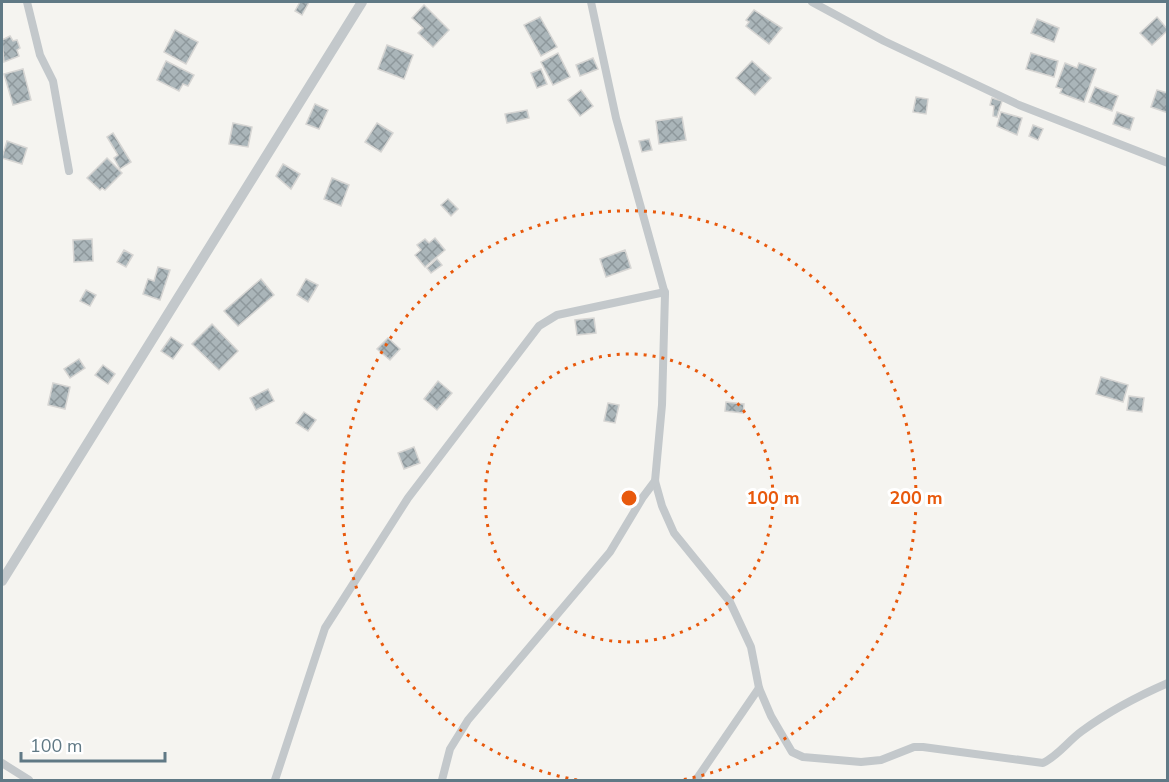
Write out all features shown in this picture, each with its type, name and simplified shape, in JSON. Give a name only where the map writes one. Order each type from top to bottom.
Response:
[{"type":"street","points":[[27,2],[40,55],[53,81],[69,171]]},
{"type":"street","points":[[2,581],[362,2]]},
{"type":"street","points":[[812,2],[884,41],[1019,105],[1114,140],[1167,163]]},
{"type":"street","points":[[594,3],[616,118],[665,292],[663,394],[655,481],[674,533],[730,602],[751,646],[759,688],[771,716],[792,752],[797,756],[840,762],[861,762],[881,760],[914,747],[923,747],[1043,763],[1054,758],[1072,738],[1092,724],[1167,683]]},
{"type":"street","points":[[275,780],[325,628],[408,498],[538,326],[549,317],[665,292]]},
{"type":"street","points":[[442,780],[450,749],[468,720],[610,552],[642,497],[655,481]]},
{"type":"street","points":[[696,780],[759,688]]},
{"type":"street","points":[[2,764],[29,780]]},
{"type":"building","points":[[300,2],[309,2],[302,15],[295,11]]},
{"type":"building","points":[[424,5],[449,30],[433,47],[418,33],[423,28],[412,18]]},
{"type":"building","points":[[754,10],[782,28],[769,44],[746,26],[749,22],[746,20]]},
{"type":"building","points":[[540,17],[557,47],[541,56],[524,25]]},
{"type":"building","points":[[1157,17],[1168,30],[1152,45],[1140,33]]},
{"type":"building","points":[[1037,19],[1059,28],[1054,42],[1031,33]]},
{"type":"building","points":[[175,30],[198,42],[186,64],[164,52]]},
{"type":"building","points":[[10,36],[13,41],[17,40],[20,48],[17,50],[19,56],[4,62],[2,40]]},
{"type":"building","points":[[387,45],[413,55],[404,79],[378,69]]},
{"type":"building","points":[[558,53],[570,77],[553,85],[541,62]]},
{"type":"building","points":[[1031,53],[1058,61],[1054,77],[1026,69]]},
{"type":"building","points":[[593,58],[598,69],[580,76],[576,65]]},
{"type":"building","points":[[166,61],[194,75],[188,86],[183,84],[179,91],[157,80]]},
{"type":"building","points":[[752,61],[771,78],[755,95],[736,78]]},
{"type":"building","points":[[1065,63],[1077,68],[1079,63],[1096,69],[1084,102],[1060,93],[1062,89],[1056,87]]},
{"type":"building","points":[[23,69],[31,100],[13,105],[4,74]]},
{"type":"building","points":[[541,69],[547,84],[537,88],[531,73]]},
{"type":"building","points":[[1095,87],[1118,96],[1112,111],[1089,102]]},
{"type":"building","points":[[581,90],[593,106],[580,116],[568,100]]},
{"type":"building","points":[[1157,90],[1168,93],[1168,113],[1151,107]]},
{"type":"building","points":[[916,97],[928,99],[926,114],[913,112]]},
{"type":"building","points":[[992,98],[1002,101],[997,117],[993,116],[994,106],[990,105]]},
{"type":"building","points":[[315,104],[328,110],[319,129],[306,124]]},
{"type":"building","points":[[527,110],[529,118],[507,123],[505,114]]},
{"type":"building","points":[[1001,112],[1022,118],[1017,135],[997,126]]},
{"type":"building","points":[[1117,112],[1134,118],[1130,130],[1113,124]]},
{"type":"building","points":[[682,117],[686,140],[659,144],[656,121]]},
{"type":"building","points":[[233,123],[252,127],[248,147],[229,144]]},
{"type":"building","points":[[377,123],[393,133],[381,152],[365,142]]},
{"type":"building","points":[[1033,125],[1043,129],[1038,140],[1029,136]]},
{"type":"building","points":[[113,133],[131,162],[120,169],[114,158],[118,155],[107,137]]},
{"type":"building","points":[[649,139],[652,150],[642,152],[639,141]]},
{"type":"building","points":[[7,141],[27,148],[22,164],[2,158]]},
{"type":"building","points":[[107,158],[122,173],[105,190],[102,188],[100,190],[87,178]]},
{"type":"building","points":[[283,164],[300,174],[291,189],[276,176]]},
{"type":"building","points":[[332,178],[349,185],[341,206],[324,199]]},
{"type":"building","points":[[448,199],[458,209],[451,216],[441,205]]},
{"type":"building","points":[[435,238],[445,250],[425,267],[415,255],[421,250],[417,245],[425,239],[429,243]]},
{"type":"building","points":[[92,239],[93,261],[74,262],[73,240]]},
{"type":"building","points":[[124,250],[133,255],[126,267],[117,262]]},
{"type":"building","points":[[625,250],[631,268],[606,277],[600,259]]},
{"type":"building","points":[[437,259],[442,265],[431,273],[427,268]]},
{"type":"building","points":[[158,267],[170,270],[160,300],[143,294],[148,279],[154,281]]},
{"type":"building","points":[[261,279],[274,295],[238,326],[224,311]]},
{"type":"building","points":[[306,279],[318,285],[308,302],[297,295]]},
{"type":"building","points":[[86,290],[96,295],[90,306],[80,301]]},
{"type":"building","points":[[594,318],[596,333],[577,335],[575,320]]},
{"type":"building","points":[[212,324],[238,351],[219,370],[192,344]]},
{"type":"building","points":[[171,337],[183,345],[173,359],[161,351]]},
{"type":"building","points":[[388,338],[400,349],[390,360],[377,349]]},
{"type":"building","points":[[79,359],[85,368],[70,378],[64,369]]},
{"type":"building","points":[[103,365],[115,374],[108,384],[95,375]]},
{"type":"building","points":[[1101,377],[1128,385],[1123,402],[1096,394]]},
{"type":"building","points":[[438,381],[452,393],[437,410],[424,399]]},
{"type":"building","points":[[53,383],[70,387],[65,409],[48,405]]},
{"type":"building","points":[[268,389],[274,401],[256,410],[250,398]]},
{"type":"building","points":[[1129,396],[1144,398],[1142,412],[1127,410]]},
{"type":"building","points":[[726,402],[744,404],[743,413],[725,411]]},
{"type":"building","points":[[608,403],[619,405],[615,423],[604,421]]},
{"type":"building","points":[[304,412],[316,420],[308,431],[296,423]]},
{"type":"building","points":[[414,447],[420,463],[404,469],[398,453]]}]
